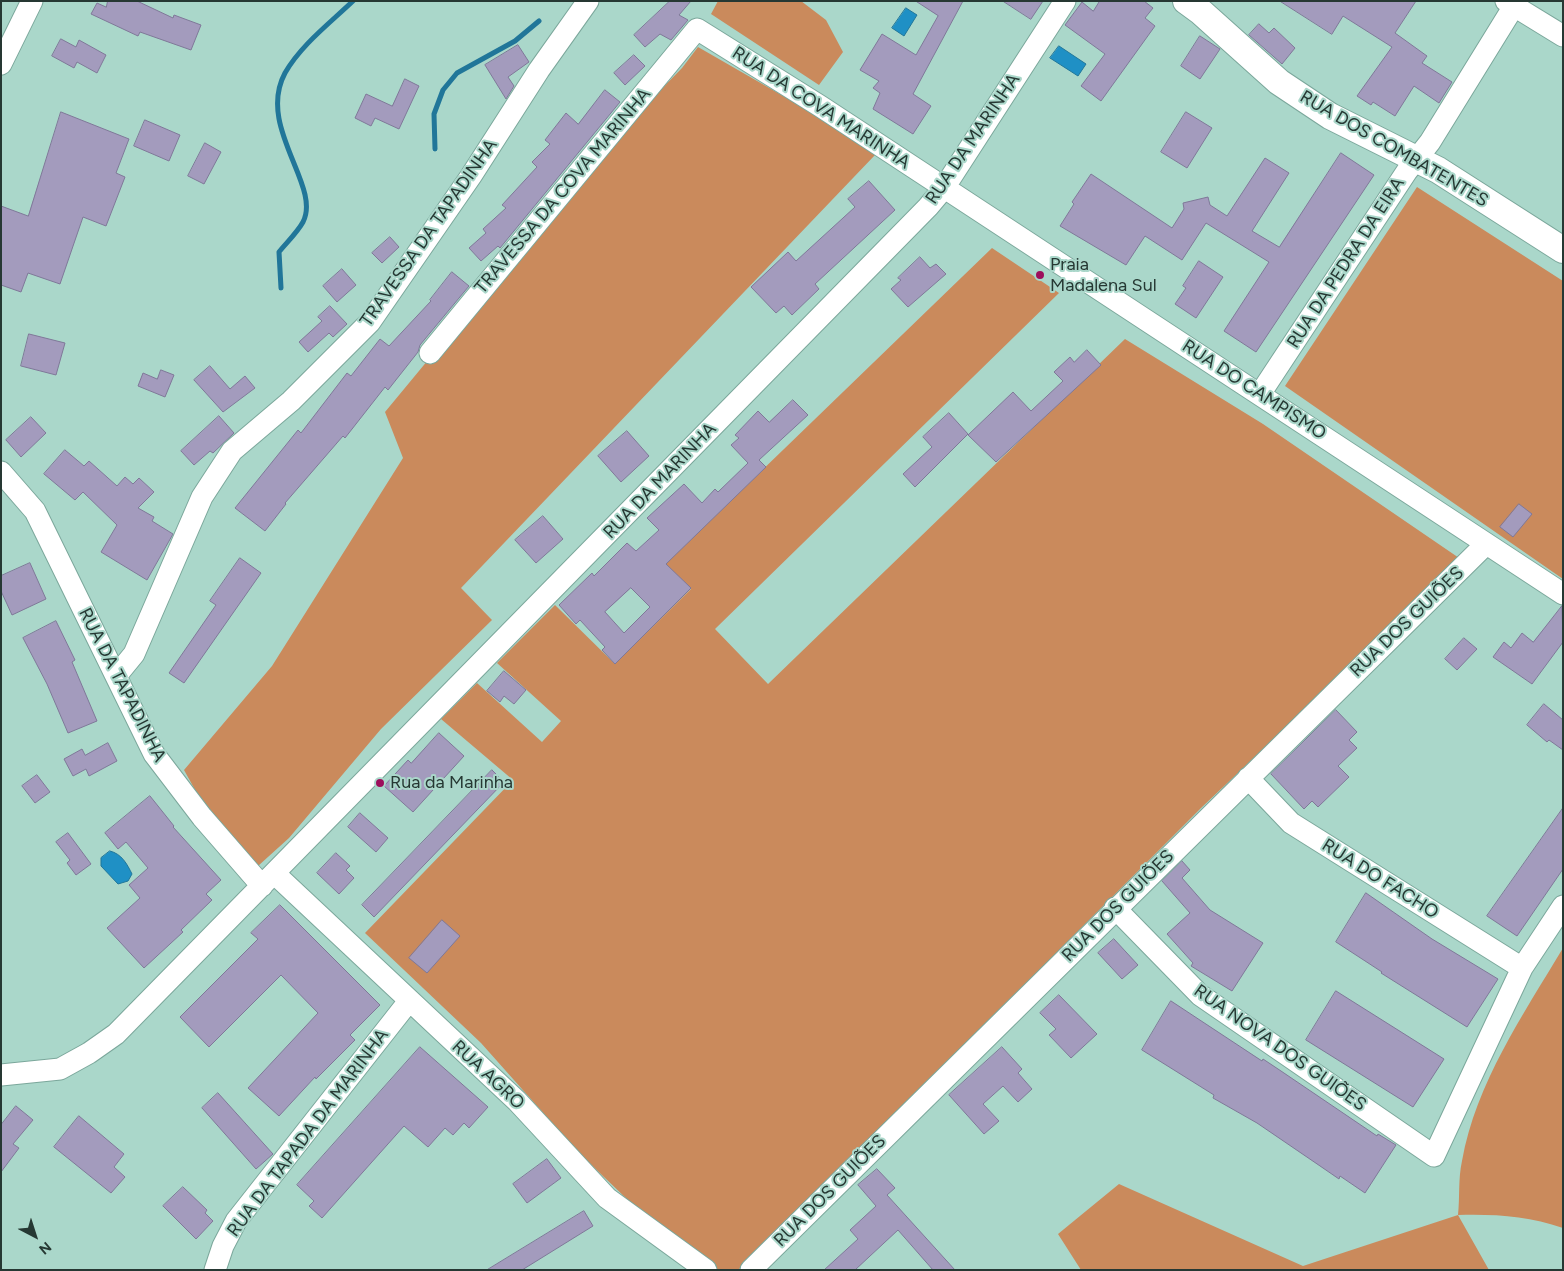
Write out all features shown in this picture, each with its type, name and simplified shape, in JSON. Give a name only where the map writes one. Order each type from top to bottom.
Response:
[{"type":"main road","name":"RUA DOS COMBATENTES","points":[[1186,1],[1201,12],[1279,82],[1323,112],[1417,158],[1563,250]]},
{"type":"street","points":[[1,65],[32,1]]},
{"type":"street","name":"TRAVESSA DA TAPADINHA","points":[[116,676],[134,654],[202,497],[232,451],[290,401],[370,322],[471,176],[539,70],[588,1]]},
{"type":"street","name":"RUA DA MARINHA","points":[[1,1074],[60,1069],[116,1034],[921,214],[944,188],[1065,1]]},
{"type":"street","points":[[1510,4],[1563,36]]},
{"type":"street","name":"RUA DA PEDRA DA EIRA","points":[[1260,394],[1417,158],[1430,142],[1510,4]]},
{"type":"street","name":"RUA DA COVA MARINHA","points":[[697,29],[820,106],[944,188]]},
{"type":"street","name":"TRAVESSA DA COVA MARINHA","points":[[430,353],[697,29]]},
{"type":"street","name":"RUA DO CAMPISMO","points":[[944,188],[1563,594]]},
{"type":"street","name":"RUA DA TAPADINHA","points":[[1,472],[35,511],[154,754],[202,817],[268,880]]},
{"type":"street","name":"RUA DOS GUIÕES","points":[[751,1270],[1486,544]]},
{"type":"street","name":"RUA DO FACHO","points":[[1248,778],[1291,823],[1522,968]]},
{"type":"street","name":"RUA AGRO","points":[[268,880],[410,1001],[517,1101],[607,1198],[706,1270]]},
{"type":"street","points":[[1522,968],[1563,906]]},
{"type":"street","name":"RUA NOVA DOS GUIÕES","points":[[1116,908],[1200,995],[1434,1156],[1522,968]]},
{"type":"street","name":"RUA DA TAPADA DA MARINHA","points":[[215,1270],[223,1246],[236,1222],[410,1001]]},
{"type":"shaded area","points":[[718,1],[801,1],[826,20],[843,52],[819,85],[711,14]]},
{"type":"shaded area","points":[[698,47],[818,116],[875,155],[461,588],[492,620],[381,729],[289,838],[258,866],[208,813],[184,770],[272,666],[403,458],[385,412],[601,151],[682,68]]},
{"type":"shaded area","points":[[1417,187],[1563,281],[1563,579],[1285,386]]},
{"type":"shaded area","points":[[992,248],[1059,293],[715,629],[768,684],[1125,339],[1263,424],[1462,560],[1201,808],[756,1254],[738,1270],[714,1270],[631,1203],[578,1152],[481,1043],[365,933],[513,780],[441,719],[477,683],[542,742],[561,721],[497,663],[555,605],[615,664],[691,589],[665,564]]},
{"type":"shaded area","points":[[1563,948],[1563,1228],[1511,1217],[1458,1215],[1461,1168],[1469,1132],[1478,1104],[1517,1024]]},
{"type":"shaded area","points":[[1119,1184],[1303,1266],[1458,1215],[1489,1270],[1081,1270],[1058,1234]]},
{"type":"water","points":[[906,8],[917,15],[904,36],[892,28]]},
{"type":"water","points":[[1059,46],[1086,64],[1078,76],[1050,58]]},
{"type":"water","points":[[110,851],[124,860],[132,874],[128,881],[118,884],[101,866],[101,858]]},
{"type":"building","points":[[108,1],[137,1],[173,18],[174,15],[201,25],[191,50],[140,32],[138,36],[91,14],[97,3],[106,7]]},
{"type":"building","points":[[670,1],[691,1],[679,15],[688,20],[671,40],[660,34],[645,47],[634,35]]},
{"type":"building","points":[[916,1],[963,1],[913,94],[931,106],[913,134],[873,109],[880,93],[873,88],[879,81],[860,70],[882,34],[916,55],[938,16]]},
{"type":"building","points":[[1003,1],[1043,1],[1031,19]]},
{"type":"building","points":[[1100,1],[1144,1],[1153,8],[1145,18],[1155,26],[1101,101],[1081,86],[1105,54],[1065,25],[1082,2],[1093,11]]},
{"type":"building","points":[[1280,1],[1416,1],[1395,33],[1427,56],[1422,63],[1452,82],[1439,103],[1414,86],[1395,116],[1373,102],[1371,105],[1357,96],[1392,47],[1343,16],[1332,34]]},
{"type":"building","points":[[1259,24],[1269,33],[1274,28],[1295,48],[1282,64],[1249,35]]},
{"type":"building","points":[[1200,36],[1220,49],[1200,79],[1181,66]]},
{"type":"building","points":[[61,39],[76,47],[79,40],[106,55],[97,73],[77,62],[74,68],[52,56]]},
{"type":"building","points":[[518,45],[529,62],[508,77],[514,86],[506,99],[485,65]]},
{"type":"building","points":[[634,55],[645,66],[625,85],[614,73]]},
{"type":"building","points":[[405,79],[419,86],[399,129],[375,118],[371,126],[355,118],[366,94],[392,106]]},
{"type":"building","points":[[605,90],[620,102],[500,248],[498,246],[481,261],[469,248],[486,233],[483,229],[506,208],[502,205],[537,167],[532,162],[550,144],[545,140],[566,113],[578,124]]},
{"type":"building","points":[[61,112],[129,139],[116,173],[125,177],[106,226],[83,217],[60,284],[28,273],[21,292],[1,285],[1,206],[28,216]]},
{"type":"building","points":[[1186,112],[1212,128],[1187,168],[1161,152]]},
{"type":"building","points":[[145,120],[180,135],[169,161],[134,146]]},
{"type":"building","points":[[205,143],[221,152],[204,184],[188,176]]},
{"type":"building","points":[[1341,153],[1374,175],[1256,352],[1224,331],[1269,262],[1206,223],[1182,260],[1145,236],[1126,265],[1060,226],[1074,204],[1072,202],[1091,174],[1172,228],[1184,209],[1183,203],[1208,197],[1210,205],[1227,216],[1265,158],[1289,173],[1252,231],[1279,247]]},
{"type":"building","points":[[869,181],[895,210],[815,284],[819,289],[792,315],[784,306],[776,313],[751,287],[788,252],[796,261],[855,207],[848,199]]},
{"type":"building","points":[[390,237],[399,247],[382,263],[372,253]]},
{"type":"building","points":[[920,257],[930,268],[936,264],[946,274],[908,307],[891,289],[901,280],[898,278]]},
{"type":"building","points":[[1199,261],[1223,277],[1196,318],[1175,304],[1186,288],[1183,286]]},
{"type":"building","points":[[342,269],[356,285],[337,302],[323,286]]},
{"type":"building","points":[[452,272],[469,286],[420,345],[418,352],[388,390],[385,387],[345,438],[343,436],[285,503],[265,531],[235,508],[298,430],[301,433],[347,373],[351,376],[380,339],[389,346],[431,301]]},
{"type":"building","points":[[330,306],[347,324],[333,337],[329,333],[308,352],[299,342],[322,321],[318,317]]},
{"type":"building","points":[[29,334],[65,343],[56,375],[21,366]]},
{"type":"building","points":[[1087,350],[1101,365],[996,462],[968,435],[1013,392],[1031,411],[1063,381],[1054,372],[1070,357],[1074,362]]},
{"type":"building","points":[[210,366],[230,389],[245,376],[255,388],[223,412],[194,380]]},
{"type":"building","points":[[161,370],[174,375],[165,397],[138,386],[143,373],[157,379]]},
{"type":"building","points":[[793,400],[808,415],[759,460],[766,467],[666,564],[691,588],[615,664],[602,650],[605,647],[580,620],[576,624],[559,605],[592,573],[594,576],[627,543],[636,551],[659,530],[647,518],[684,484],[702,503],[715,489],[718,492],[748,463],[731,445],[739,438],[735,435],[758,411],[769,422]],"holes":[[[631,588],[650,607],[624,633],[605,612]]]},
{"type":"building","points":[[949,413],[968,434],[915,487],[903,474],[932,447],[923,437]]},
{"type":"building","points":[[219,416],[234,433],[213,453],[210,451],[194,465],[181,451]]},
{"type":"building","points":[[31,417],[46,433],[21,457],[6,440]]},
{"type":"building","points":[[627,431],[649,456],[621,482],[598,456]]},
{"type":"building","points":[[65,450],[84,466],[89,461],[117,486],[125,477],[133,484],[139,478],[154,492],[138,508],[154,517],[152,521],[173,534],[147,580],[101,552],[117,525],[83,492],[75,500],[44,474]]},
{"type":"building","points":[[1519,504],[1532,514],[1513,537],[1500,527]]},
{"type":"building","points":[[543,516],[563,539],[536,563],[515,540]]},
{"type":"building","points":[[240,558],[261,573],[184,683],[169,673],[216,605],[210,601]]},
{"type":"building","points":[[30,563],[46,599],[12,615],[1,591],[1,576]]},
{"type":"building","points":[[1562,606],[1563,642],[1532,684],[1493,657],[1504,642],[1511,648],[1522,633],[1533,642]]},
{"type":"building","points":[[56,621],[75,660],[72,662],[97,721],[68,733],[47,684],[23,638]]},
{"type":"building","points":[[1464,638],[1477,649],[1457,670],[1445,659]]},
{"type":"building","points":[[504,671],[526,690],[514,704],[504,696],[500,702],[487,691]]},
{"type":"building","points":[[1544,704],[1563,720],[1563,750],[1549,740],[1547,742],[1527,725]]},
{"type":"building","points":[[1336,710],[1357,732],[1349,740],[1357,748],[1338,766],[1349,777],[1318,807],[1312,801],[1304,809],[1271,774]]},
{"type":"building","points":[[439,733],[464,756],[413,812],[384,786],[408,760],[411,763]]},
{"type":"building","points":[[108,743],[117,761],[89,776],[86,769],[73,776],[64,759],[82,749],[85,755]]},
{"type":"building","points":[[492,770],[504,782],[374,917],[362,905]]},
{"type":"building","points":[[37,775],[50,792],[35,803],[22,786]]},
{"type":"building","points":[[150,796],[173,827],[221,880],[206,894],[212,900],[181,930],[183,932],[144,968],[107,928],[140,898],[129,885],[148,868],[126,842],[118,849],[105,833]]},
{"type":"building","points":[[1563,808],[1563,869],[1517,936],[1487,916]]},
{"type":"building","points":[[360,813],[388,838],[376,852],[348,827]]},
{"type":"building","points":[[68,833],[91,864],[76,875],[67,863],[70,860],[56,842]]},
{"type":"building","points":[[336,853],[350,866],[346,870],[354,878],[339,894],[317,873]]},
{"type":"building","points":[[1182,861],[1190,870],[1182,878],[1210,910],[1263,943],[1232,991],[1191,966],[1193,963],[1167,934],[1190,913],[1162,881]]},
{"type":"building","points":[[1366,893],[1432,939],[1498,979],[1467,1027],[1381,973],[1336,942]]},
{"type":"building","points":[[280,905],[380,1005],[350,1035],[355,1040],[316,1079],[315,1077],[279,1116],[248,1088],[318,1013],[281,975],[209,1047],[180,1017],[258,939],[251,933]]},
{"type":"building","points":[[442,920],[460,936],[427,973],[409,958]]},
{"type":"building","points":[[1114,939],[1138,965],[1122,979],[1098,953]]},
{"type":"building","points":[[1336,991],[1444,1059],[1413,1107],[1306,1040]]},
{"type":"building","points":[[1059,995],[1097,1034],[1071,1058],[1049,1035],[1056,1029],[1040,1013]]},
{"type":"building","points":[[1171,1001],[1262,1061],[1263,1059],[1377,1136],[1378,1134],[1396,1145],[1365,1193],[1340,1176],[1339,1179],[1257,1123],[1213,1098],[1214,1095],[1142,1050]]},
{"type":"building","points":[[420,1047],[488,1107],[469,1128],[464,1123],[453,1135],[445,1128],[428,1147],[404,1126],[322,1218],[309,1206],[314,1201],[297,1185]]},
{"type":"building","points":[[1002,1047],[1022,1069],[1018,1073],[1032,1089],[1018,1102],[1003,1086],[983,1104],[999,1121],[984,1134],[949,1095]]},
{"type":"building","points":[[218,1093],[273,1154],[256,1169],[202,1108]]},
{"type":"building","points":[[16,1106],[33,1120],[13,1144],[19,1148],[1,1172],[1,1125]]},
{"type":"building","points":[[79,1116],[124,1154],[114,1167],[125,1177],[111,1193],[54,1147]]},
{"type":"building","points":[[547,1159],[561,1178],[527,1203],[513,1184]]},
{"type":"building","points":[[877,1169],[895,1188],[887,1195],[955,1270],[933,1270],[898,1230],[855,1270],[824,1270],[858,1239],[850,1230],[876,1206],[858,1185]]},
{"type":"building","points":[[183,1187],[207,1210],[205,1213],[213,1221],[196,1239],[163,1206]]},
{"type":"building","points":[[584,1211],[593,1226],[522,1270],[487,1270]]},
{"type":"waterway","points":[[281,288],[279,252],[301,226],[306,207],[304,191],[283,134],[278,114],[278,93],[285,73],[299,53],[353,1]]},
{"type":"waterway","points":[[435,149],[434,114],[443,90],[457,73],[515,41],[539,21]]},
{"type":"place","name":"Praia Madalena Sul","points":[[1040,275]]},
{"type":"place","name":"Rua da Marinha","points":[[380,783]]}]
